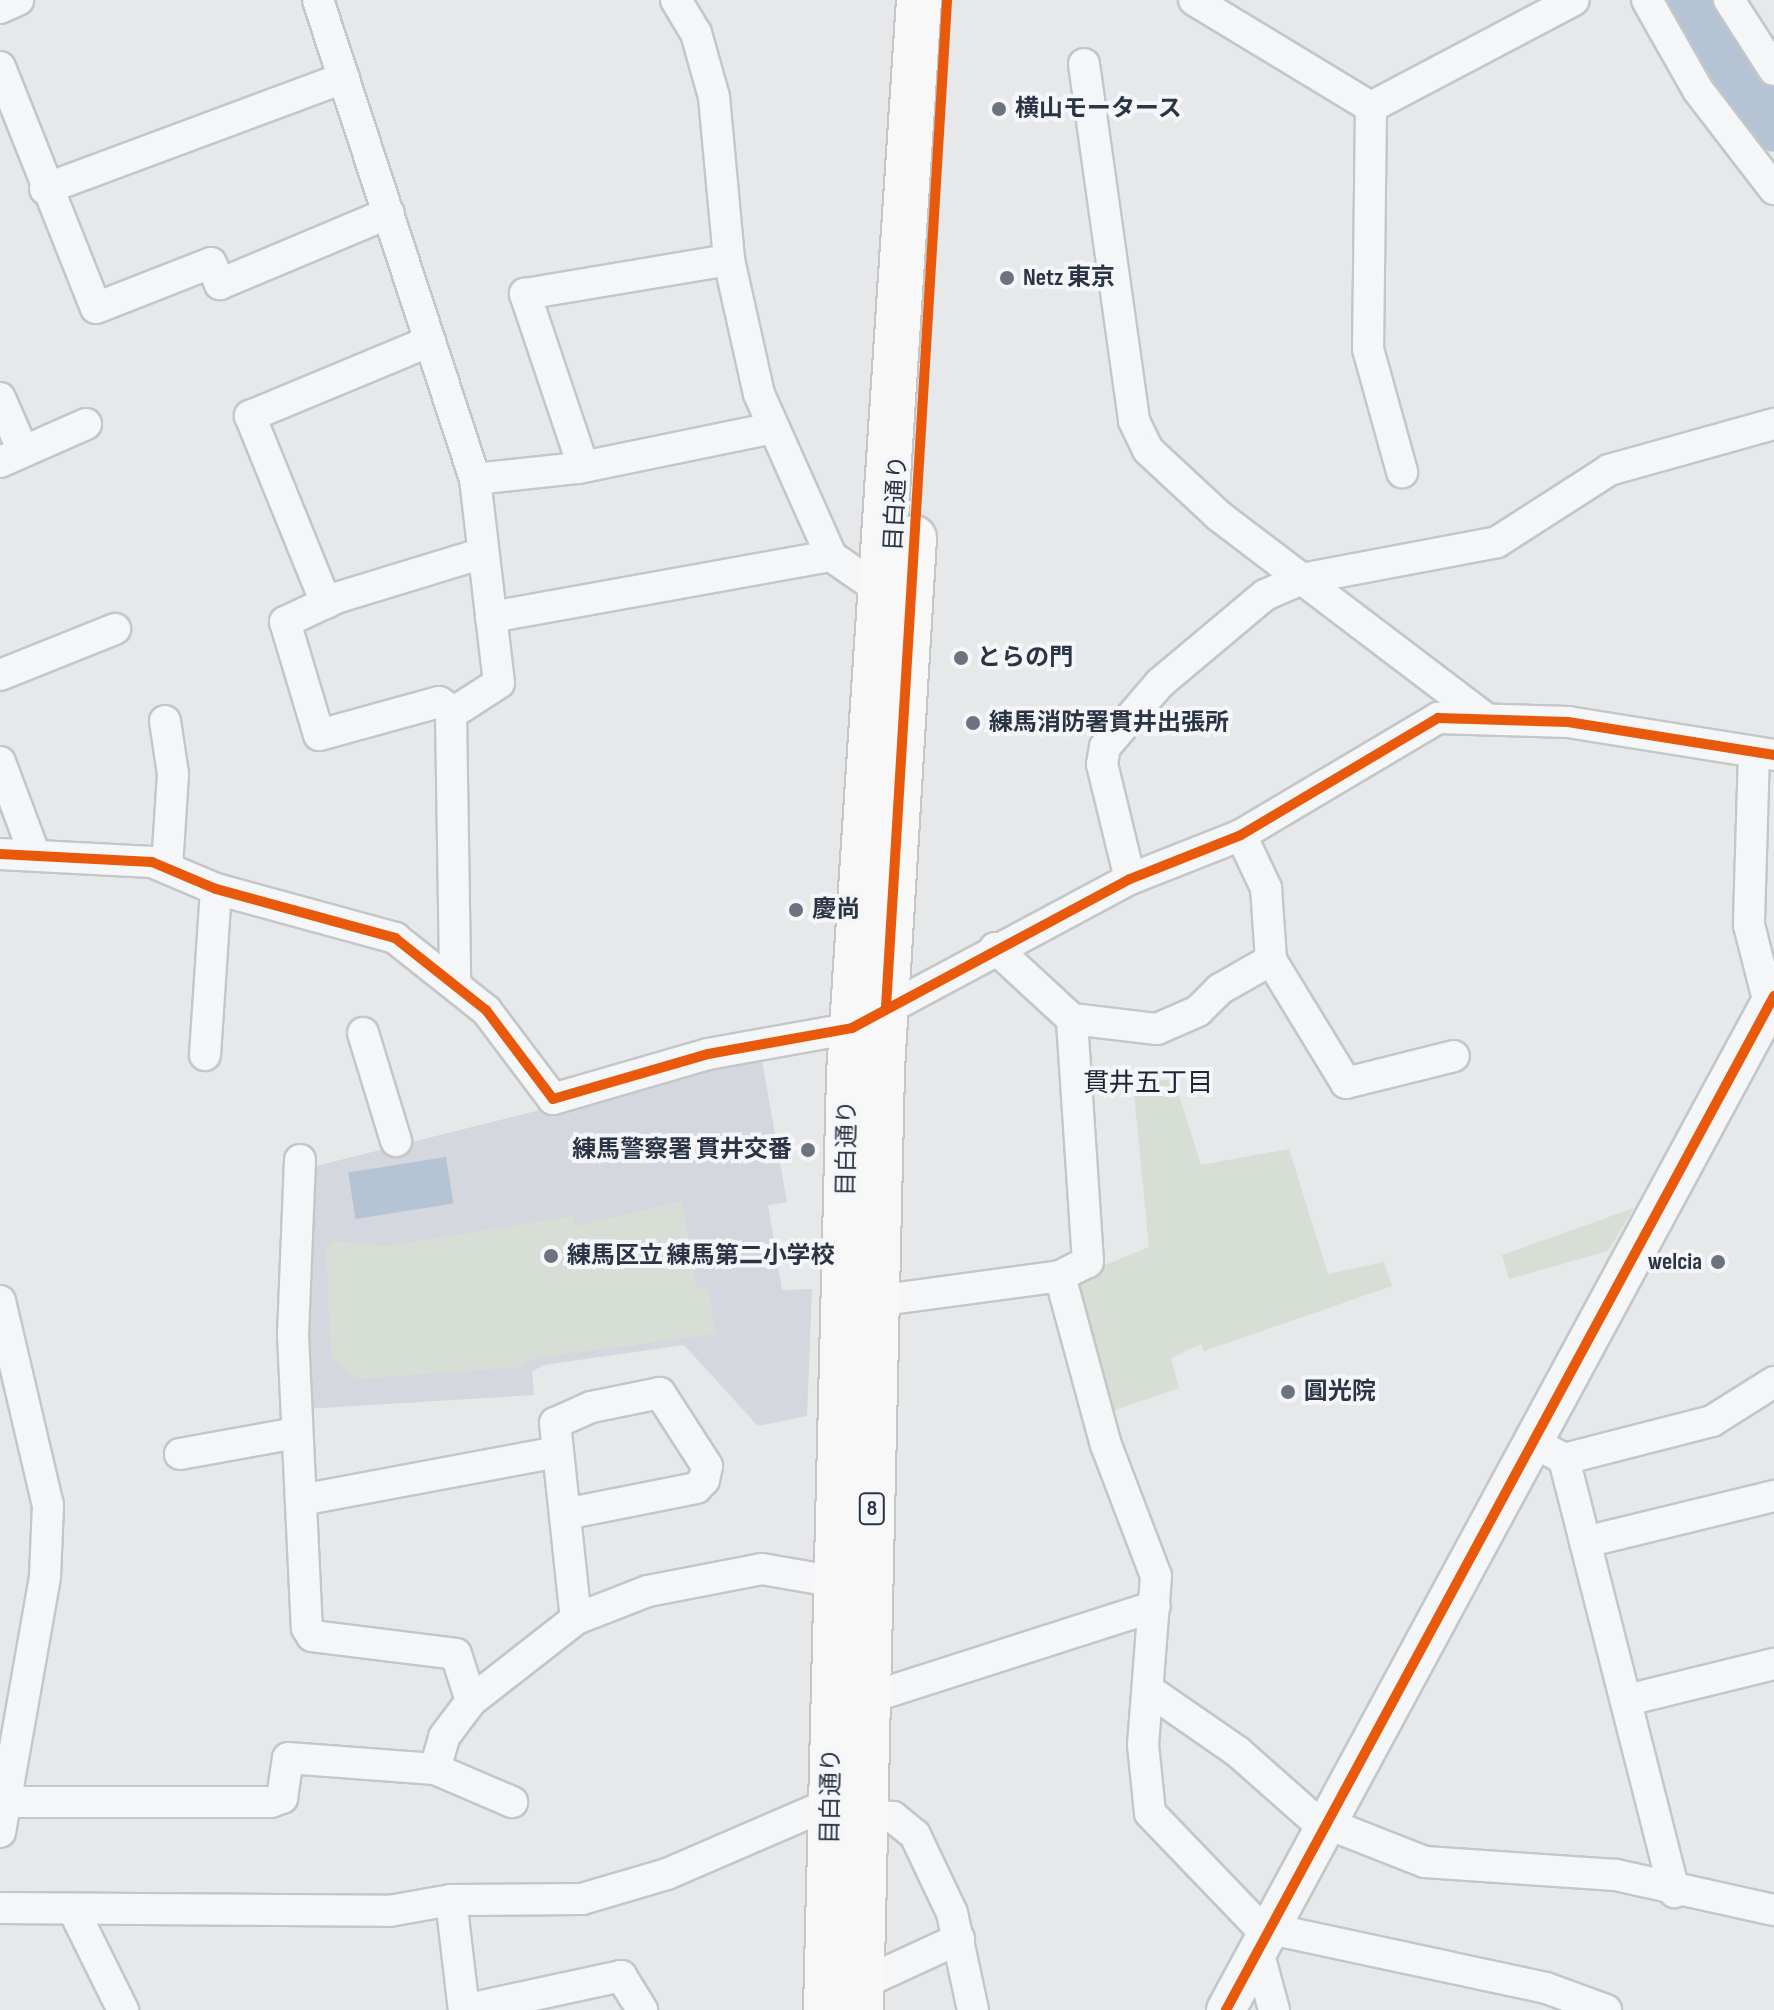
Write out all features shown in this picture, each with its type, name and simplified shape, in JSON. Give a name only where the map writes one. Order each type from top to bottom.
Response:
[{"type":"main road","name":"目白通り","points":[[826,2010],[848,1809],[869,1698],[876,1301],[869,1018],[880,590],[919,0]]},
{"type":"main road","name":"目白通り","points":[[861,1997],[837,1582],[869,1018],[947,0]]},
{"type":"street","points":[[0,8],[18,0]]},
{"type":"street","points":[[318,0],[475,479],[499,683],[453,712]]},
{"type":"street","points":[[676,0],[696,33],[714,97],[729,260],[773,428],[831,556],[880,590]]},
{"type":"street","points":[[1194,0],[1371,107]]},
{"type":"street","points":[[1371,107],[1574,0]]},
{"type":"street","points":[[1647,0],[1698,90],[1774,189]]},
{"type":"street","points":[[1729,0],[1774,70]]},
{"type":"street","points":[[1084,64],[1134,421],[1148,450],[1302,579],[1481,715]]},
{"type":"street","points":[[0,67],[45,189],[96,308],[211,263],[220,284],[389,213]]},
{"type":"street","points":[[45,189],[344,78]]},
{"type":"street","points":[[1371,107],[1368,349],[1402,472]]},
{"type":"street","points":[[583,466],[525,294],[729,260]]},
{"type":"street","points":[[326,603],[250,416],[430,341]]},
{"type":"street","points":[[0,398],[12,457],[86,424]]},
{"type":"street","points":[[1130,879],[1102,764],[1111,734],[1160,683],[1265,595],[1302,579],[1497,542],[1609,470],[1774,424]]},
{"type":"street","points":[[475,479],[583,466],[773,428]]},
{"type":"street","points":[[453,712],[439,702],[319,735],[285,622],[326,603],[483,553]]},
{"type":"street","points":[[491,617],[831,556]]},
{"type":"street","points":[[0,675],[115,629]]},
{"type":"street","points":[[453,712],[455,982]]},
{"type":"street","points":[[0,854],[117,855],[167,868],[216,889],[395,938],[455,982],[486,1010],[553,1099],[708,1054],[869,1018],[995,948],[1130,879],[1241,835],[1438,718],[1481,715],[1764,754],[1749,925],[1773,1007],[1549,1451],[1326,1827],[1226,2010]]},
{"type":"street","points":[[165,721],[173,774],[167,868]]},
{"type":"street","points":[[0,762],[34,853]]},
{"type":"street","points":[[1241,835],[1266,888],[1271,960],[1346,1083],[1454,1056]]},
{"type":"street","points":[[205,1055],[216,889]]},
{"type":"street","points":[[995,948],[1072,1019],[1169,1026],[1271,960]]},
{"type":"street","points":[[876,1301],[1060,1276],[1088,1262],[1072,1019]]},
{"type":"street","points":[[363,1033],[396,1141]]},
{"type":"street","points":[[300,1160],[296,1433],[312,1636],[456,1654],[471,1701]]},
{"type":"street","points":[[1060,1276],[1106,1445],[1156,1576],[1150,1691],[1143,1745],[1150,1813],[1265,1939],[1274,2010]]},
{"type":"street","points":[[0,1301],[48,1505],[45,1577],[6,1755],[5,1802],[0,1832]]},
{"type":"street","points":[[1549,1451],[1712,1421],[1774,1382]]},
{"type":"street","points":[[565,1514],[696,1488],[707,1466],[660,1393],[591,1407],[555,1423],[576,1619]]},
{"type":"street","points":[[180,1454],[296,1433]]},
{"type":"street","points":[[1549,1451],[1585,1542],[1674,1892]]},
{"type":"street","points":[[301,1500],[558,1452]]},
{"type":"street","points":[[1585,1542],[1774,1496]]},
{"type":"street","points":[[435,1769],[444,1737],[471,1701],[576,1619],[648,1591],[762,1569],[837,1582]]},
{"type":"street","points":[[869,1698],[1155,1606]]},
{"type":"street","points":[[1627,1700],[1774,1664]]},
{"type":"street","points":[[1150,1691],[1238,1752],[1326,1827],[1425,1862],[1616,1875],[1674,1892],[1774,1910]]},
{"type":"street","points":[[5,1802],[271,1802],[282,1798],[288,1758],[435,1769],[512,1802]]},
{"type":"street","points":[[0,1908],[389,1911],[451,1900],[582,1899],[667,1874],[848,1809],[893,1817],[915,1835],[959,1939],[973,2010]]},
{"type":"street","points":[[451,1900],[464,2010],[621,1976],[642,2010]]},
{"type":"street","points":[[73,1909],[123,2010]]},
{"type":"street","points":[[861,1997],[959,1939]]},
{"type":"street","points":[[1265,1939],[1606,2010]]},
{"type":"shaded area","points":[[761,1055],[787,1202],[768,1205],[782,1290],[812,1289],[807,1416],[758,1426],[684,1345],[543,1365],[532,1372],[534,1395],[305,1409],[308,1181],[316,1166]]},
{"type":"shaded area","points":[[1174,1079],[1201,1165],[1289,1149],[1328,1274],[1384,1262],[1392,1286],[1204,1351],[1201,1344],[1171,1358],[1179,1388],[1103,1414],[1072,1279],[1149,1247],[1133,1084]]},
{"type":"shaded area","points":[[682,1201],[697,1288],[708,1287],[716,1334],[534,1358],[520,1367],[359,1379],[331,1358],[326,1249],[332,1241],[387,1246],[573,1216],[576,1226]]},
{"type":"shaded area","points":[[1634,1208],[1608,1251],[1509,1279],[1502,1255]]},
{"type":"water","points":[[446,1157],[453,1203],[356,1219],[348,1172]]},
{"type":"waterway","points":[[1688,0],[1774,128]]},
{"type":"cycle path","points":[[886,1007],[947,0]]},
{"type":"cycle path","points":[[0,854],[152,862],[216,889],[395,938],[486,1010],[553,1099],[708,1054],[852,1028],[1130,879],[1241,835],[1438,718],[1568,722],[1774,755]]},
{"type":"cycle path","points":[[1226,2010],[1774,996]]},
{"type":"place","name":"横山モータース","points":[[999,109]]},
{"type":"place","name":"Netz 東京","points":[[1007,278]]},
{"type":"place","name":"とらの門","points":[[961,658]]},
{"type":"place","name":"練馬消防署貫井出張所","points":[[973,723]]},
{"type":"place","name":"慶尚","points":[[796,910]]},
{"type":"place","name":"練馬警察署 貫井交番","points":[[808,1150]]},
{"type":"place","name":"練馬区立 練馬第二小学校","points":[[551,1256]]},
{"type":"place","name":"welcia","points":[[1718,1262]]},
{"type":"place","name":"圓光院","points":[[1288,1392]]},
{"type":"district","name":"貫井五丁目","points":[[1148,1084]]}]
